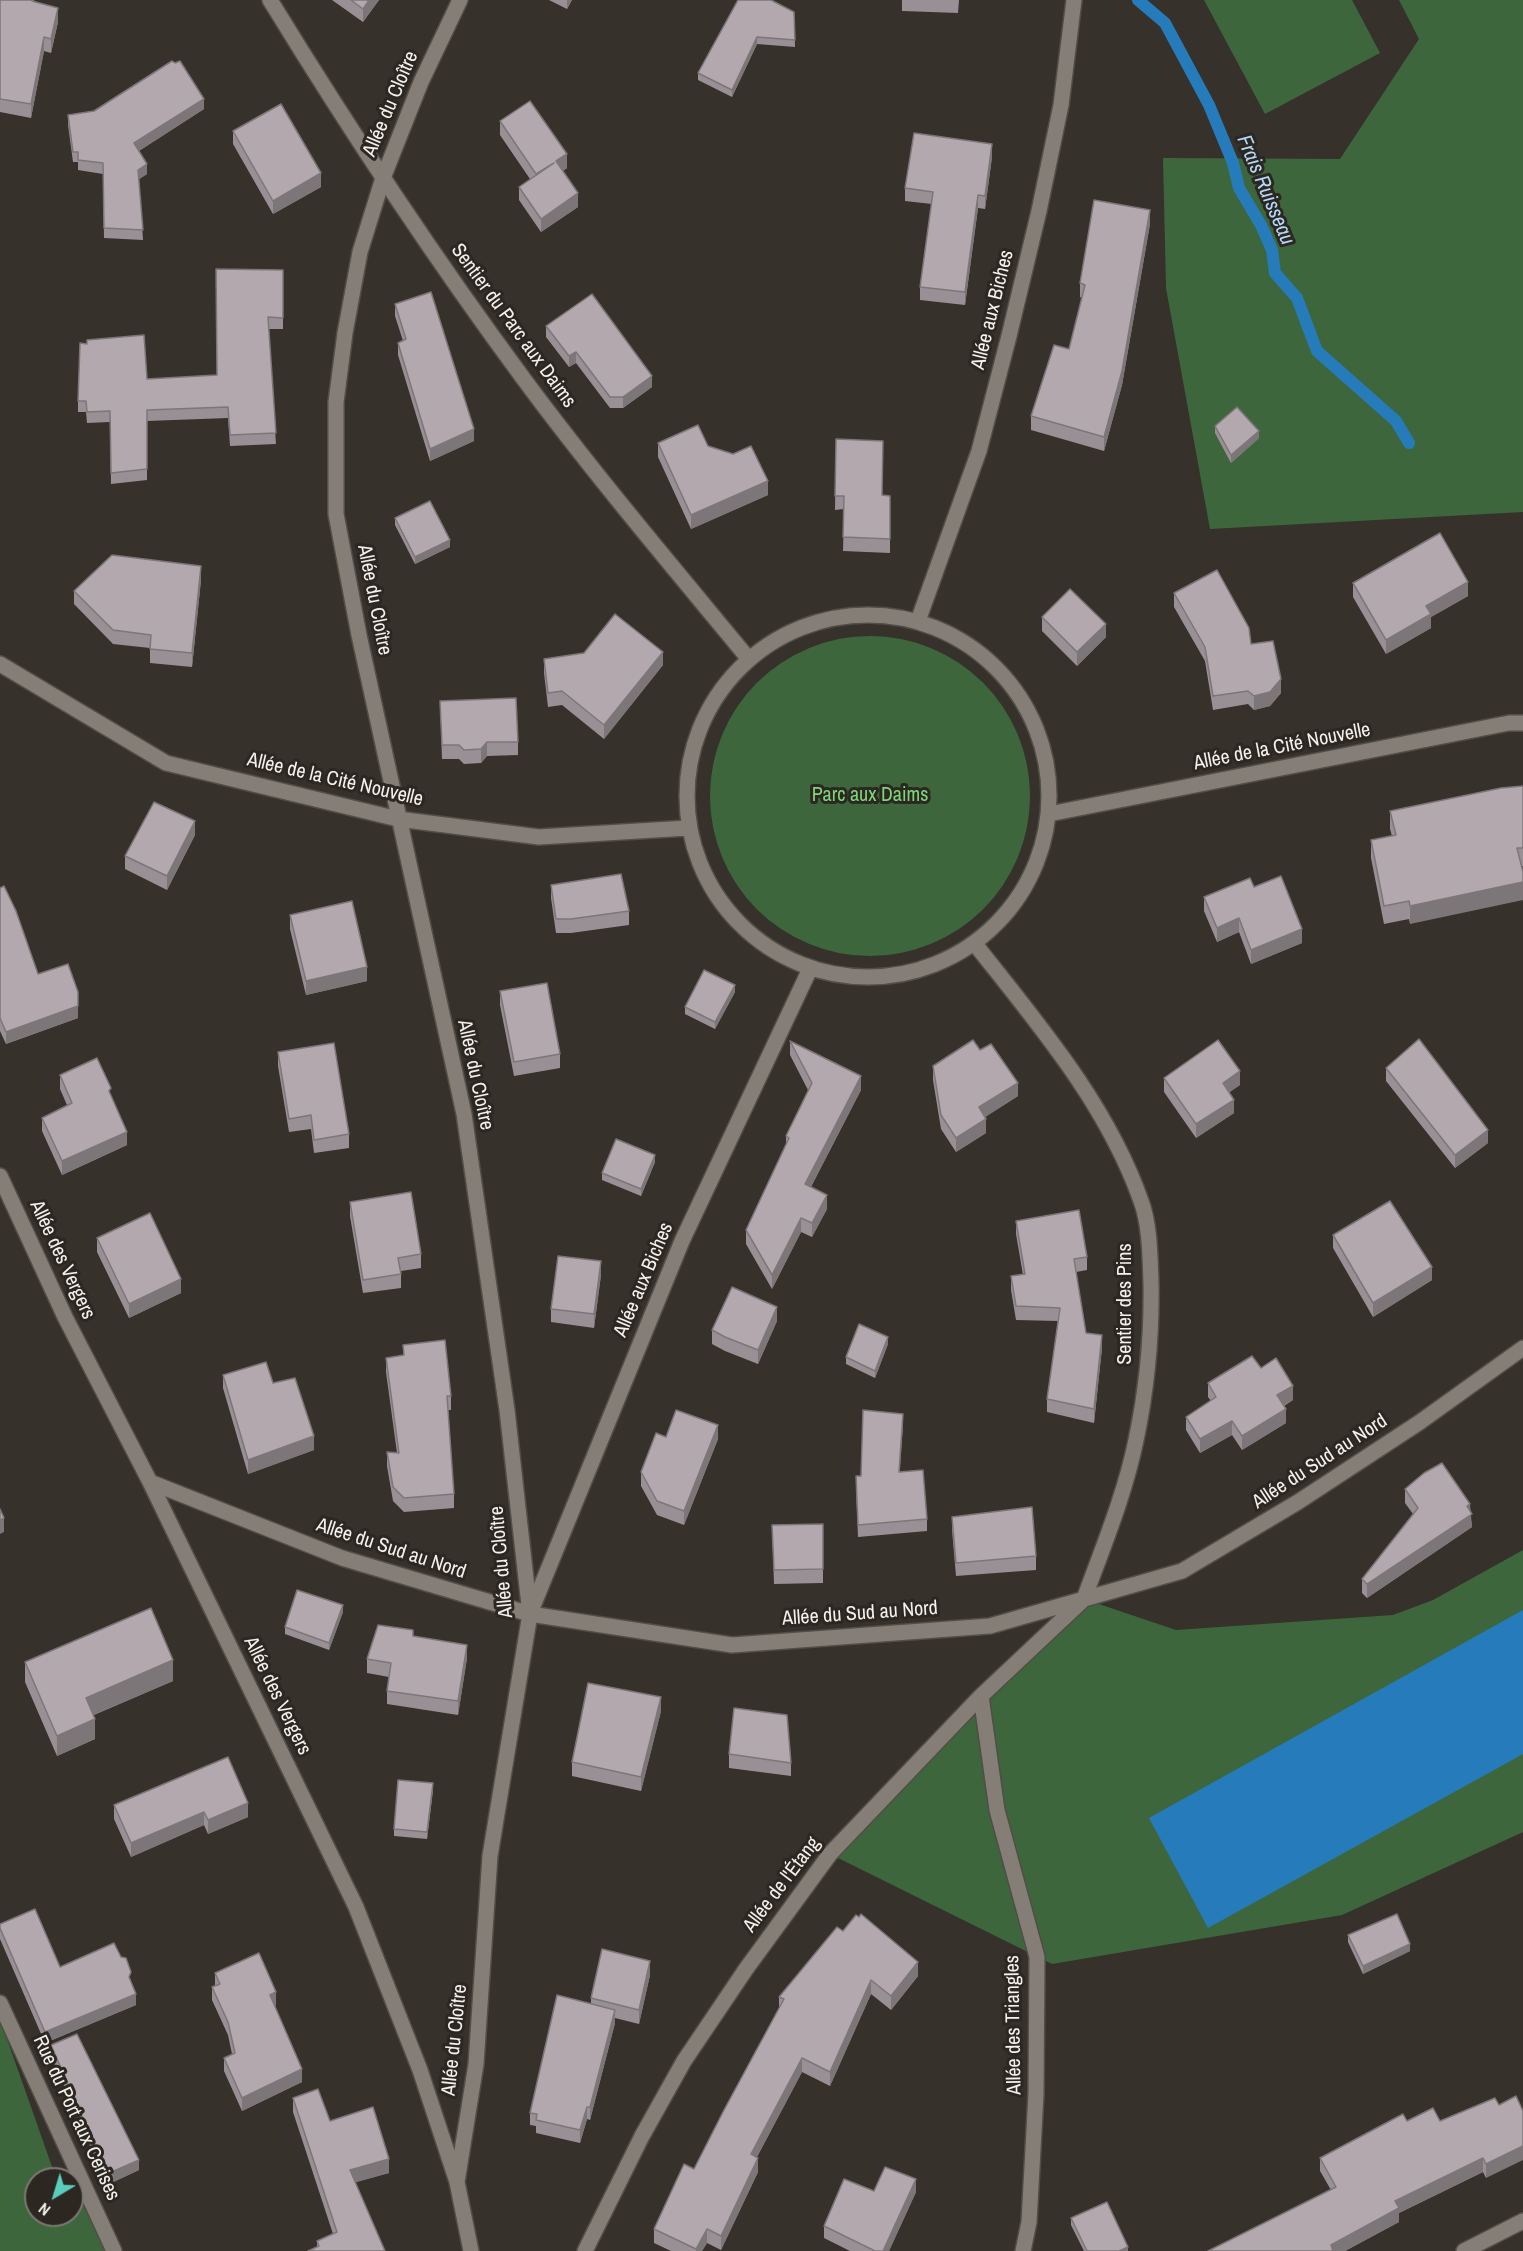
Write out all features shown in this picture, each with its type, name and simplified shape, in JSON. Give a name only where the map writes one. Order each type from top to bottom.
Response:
[{"type":"street","name":"Sentier du Parc aux Daims","points":[[270,0],[330,98],[383,178],[446,272],[524,380],[638,526],[748,658]]},
{"type":"street","name":"Allée du Cloître","points":[[456,2181],[476,2064],[490,1856],[530,1614],[507,1410],[464,1114],[398,819],[336,514],[336,402],[343,344],[360,252],[383,178],[421,82],[460,0]]},
{"type":"street","name":"Allée aux Biches","points":[[918,621],[979,451],[1009,336],[1039,212],[1061,105],[1074,0]]},
{"type":"street","points":[[858,614],[918,621],[964,641],[1003,674],[1031,716],[1047,764],[1049,814],[1037,864],[1011,908],[975,944],[923,969],[867,978],[810,969],[766,947],[730,914],[703,874],[688,828],[686,781],[696,735],[717,693],[748,658],[799,627],[858,614]]},
{"type":"street","name":"Allée de la Cité Nouvelle","points":[[0,664],[166,763],[398,819],[539,837],[688,828]]},
{"type":"street","name":"Allée de la Cité Nouvelle","points":[[1049,814],[1509,723],[1523,723]]},
{"type":"street","name":"Sentier des Pins","points":[[975,944],[1039,1026],[1096,1106],[1122,1153],[1142,1204],[1150,1256],[1151,1305],[1148,1371],[1136,1441],[1113,1519],[1084,1599]]},
{"type":"street","name":"Allée aux Biches","points":[[530,1614],[682,1241],[810,969]]},
{"type":"street","name":"Allée des Vergers","points":[[0,1176],[65,1317],[150,1482],[356,1907],[420,2070],[456,2181],[471,2251]]},
{"type":"street","name":"Allée du Sud au Nord","points":[[150,1482],[342,1558],[530,1614],[732,1645],[990,1626],[1182,1571],[1298,1502],[1420,1422],[1523,1348]]},
{"type":"street","name":"Allée de l'Étang","points":[[585,2251],[642,2136],[684,2061],[746,1969],[830,1854],[981,1696],[1084,1599]]},
{"type":"street","name":"Allée des Triangles","points":[[981,1696],[997,1810],[1036,1957],[1036,2094],[1029,2222],[1023,2251]]},
{"type":"street","name":"Rue du Port aux Cerises","points":[[0,2003],[114,2251]]},
{"type":"street","points":[[1464,2251],[1523,2221]]},
{"type":"green space","points":[[1204,0],[1352,0],[1380,53],[1265,114]]},
{"type":"green space","points":[[1399,0],[1523,0],[1523,512],[1210,529],[1166,288],[1163,158],[1340,159],[1419,39]]},
{"type":"green space","name":"Parc aux Daims","points":[[870,636],[916,643],[931,649],[959,663],[983,683],[1003,707],[1017,735],[1023,750],[1030,796],[1023,842],[1017,857],[1003,885],[983,909],[959,929],[931,943],[916,949],[870,956],[824,949],[809,943],[781,929],[757,909],[737,885],[723,857],[717,842],[710,796],[717,750],[723,735],[737,707],[757,683],[781,663],[809,649],[824,643]]},
{"type":"green space","points":[[1523,1550],[1523,1832],[1342,1915],[1052,1964],[830,1854],[1084,1599],[1176,1630],[1393,1615],[1433,1600]]},
{"type":"green space","points":[[0,2019],[52,2167],[24,2167],[24,2227],[84,2227],[84,2183],[114,2251],[0,2251]]},
{"type":"water","points":[[1523,1610],[1523,1754],[1208,1928],[1149,1818]]},
{"type":"building","points":[[0,0],[32,0],[58,8],[51,39],[44,37],[31,104],[0,99]]},
{"type":"building","points":[[351,0],[369,0],[363,9]]},
{"type":"building","points":[[738,0],[771,0],[794,12],[795,40],[757,37],[732,90],[698,73]]},
{"type":"building","points":[[172,61],[175,63],[180,61],[204,99],[134,143],[147,164],[138,170],[143,230],[104,228],[103,163],[78,160],[78,152],[73,152],[68,115],[94,111]]},
{"type":"building","points":[[530,101],[567,154],[556,161],[578,193],[541,219],[519,187],[554,163],[536,174],[500,121]]},
{"type":"building","points":[[281,104],[321,173],[273,201],[233,131]]},
{"type":"building","points":[[914,133],[992,144],[985,196],[978,195],[965,292],[920,287],[933,192],[905,188]]},
{"type":"building","points":[[1094,200],[1150,210],[1122,371],[1104,437],[1031,416],[1054,345],[1069,349],[1085,285],[1080,283]]},
{"type":"building","points":[[216,269],[283,270],[283,318],[268,317],[276,433],[230,435],[228,407],[147,410],[147,469],[111,473],[110,411],[87,412],[86,401],[78,401],[80,343],[87,344],[87,340],[144,335],[147,379],[217,375]]},
{"type":"building","points":[[431,292],[474,429],[430,449],[398,343],[406,339],[395,304]]},
{"type":"building","points":[[592,294],[652,376],[623,397],[610,397],[576,352],[569,356],[546,326]]},
{"type":"building","points":[[1237,407],[1259,431],[1231,455],[1215,426]]},
{"type":"building","points":[[698,425],[708,446],[733,454],[751,446],[768,481],[691,515],[658,443]]},
{"type":"building","points":[[836,439],[883,441],[882,495],[890,496],[890,539],[843,537],[844,496],[835,496]]},
{"type":"building","points":[[430,501],[450,540],[415,557],[395,518]]},
{"type":"building","points":[[1440,533],[1468,582],[1426,606],[1431,614],[1386,640],[1353,583]]},
{"type":"building","points":[[112,555],[201,566],[192,653],[150,649],[151,635],[113,630],[74,591]]},
{"type":"building","points":[[1217,570],[1249,628],[1251,644],[1273,641],[1281,679],[1270,692],[1254,696],[1248,691],[1213,696],[1205,647],[1174,593]]},
{"type":"building","points":[[1070,589],[1106,624],[1077,652],[1042,617]]},
{"type":"building","points":[[615,614],[663,652],[604,725],[562,691],[548,693],[544,659],[584,653]]},
{"type":"building","points":[[516,698],[518,742],[487,742],[481,749],[464,750],[459,745],[442,745],[440,701]]},
{"type":"building","points":[[1523,786],[1523,848],[1517,848],[1523,882],[1410,906],[1409,901],[1384,906],[1371,840],[1396,835],[1390,811],[1501,788]]},
{"type":"building","points":[[154,802],[195,821],[167,876],[125,856]]},
{"type":"building","points":[[621,874],[629,911],[556,919],[551,885]]},
{"type":"building","points":[[1281,876],[1302,929],[1251,950],[1239,918],[1217,928],[1204,897],[1250,878],[1254,887]]},
{"type":"building","points":[[4,886],[16,911],[38,974],[68,964],[78,992],[78,1006],[6,1032],[0,1018],[0,888]]},
{"type":"building","points":[[352,901],[367,967],[306,981],[290,915]]},
{"type":"building","points":[[704,970],[735,985],[715,1022],[685,1007]]},
{"type":"building","points":[[547,983],[560,1054],[514,1062],[500,991]]},
{"type":"building","points":[[1419,1039],[1488,1130],[1455,1155],[1386,1068]]},
{"type":"building","points":[[973,1040],[980,1050],[991,1044],[1018,1083],[979,1107],[986,1119],[956,1138],[941,1115],[933,1066]]},
{"type":"building","points":[[1218,1040],[1240,1071],[1223,1083],[1234,1100],[1196,1124],[1164,1078]]},
{"type":"building","points":[[790,1041],[861,1076],[805,1184],[827,1195],[812,1223],[801,1218],[772,1275],[746,1230],[789,1138],[786,1136],[812,1083]]},
{"type":"building","points":[[334,1043],[349,1134],[314,1140],[311,1115],[289,1119],[278,1052]]},
{"type":"building","points":[[97,1058],[127,1132],[62,1161],[42,1118],[72,1103],[60,1075]]},
{"type":"building","points":[[616,1139],[655,1155],[641,1189],[602,1173]]},
{"type":"building","points":[[411,1192],[421,1254],[398,1258],[401,1274],[363,1280],[350,1202]]},
{"type":"building","points":[[1390,1201],[1432,1267],[1373,1303],[1333,1235]]},
{"type":"building","points":[[1079,1210],[1087,1257],[1074,1259],[1086,1333],[1102,1335],[1094,1409],[1047,1399],[1060,1308],[1016,1306],[1011,1276],[1025,1274],[1016,1221]]},
{"type":"building","points":[[150,1213],[181,1279],[129,1304],[97,1238]]},
{"type":"building","points":[[558,1256],[601,1261],[594,1314],[551,1309]]},
{"type":"building","points":[[732,1287],[777,1307],[758,1350],[712,1330]]},
{"type":"building","points":[[859,1324],[888,1337],[875,1371],[846,1357]]},
{"type":"building","points":[[445,1340],[451,1396],[447,1396],[454,1494],[404,1498],[393,1487],[387,1452],[399,1453],[386,1358],[404,1355],[403,1345]]},
{"type":"building","points":[[1252,1356],[1261,1368],[1276,1358],[1293,1386],[1277,1395],[1286,1409],[1242,1436],[1232,1421],[1200,1439],[1186,1417],[1216,1397],[1208,1383]]},
{"type":"building","points":[[266,1362],[273,1383],[295,1378],[314,1436],[248,1460],[223,1375]]},
{"type":"building","points":[[676,1410],[718,1425],[684,1511],[657,1501],[641,1472],[656,1433],[666,1437]]},
{"type":"building","points":[[863,1410],[903,1414],[899,1472],[923,1470],[927,1519],[858,1525],[856,1476],[861,1476]]},
{"type":"building","points":[[1442,1463],[1470,1504],[1467,1506],[1472,1514],[1367,1584],[1362,1579],[1418,1508],[1405,1489],[1424,1473]]},
{"type":"building","points":[[1032,1507],[1036,1556],[956,1563],[952,1517]]},
{"type":"building","points":[[823,1524],[823,1569],[774,1570],[772,1525]]},
{"type":"building","points":[[297,1590],[343,1605],[329,1643],[285,1627]]},
{"type":"building","points":[[151,1608],[173,1660],[86,1698],[95,1719],[57,1736],[25,1662]]},
{"type":"building","points":[[378,1625],[413,1630],[413,1636],[467,1645],[458,1701],[387,1691],[391,1663],[367,1659]]},
{"type":"building","points":[[588,1683],[661,1697],[641,1777],[572,1762]]},
{"type":"building","points":[[734,1708],[787,1715],[791,1763],[729,1754]]},
{"type":"building","points":[[228,1757],[248,1803],[208,1820],[204,1812],[131,1843],[114,1805]]},
{"type":"building","points":[[398,1780],[433,1783],[427,1832],[394,1829]]},
{"type":"building","points":[[35,1909],[60,1967],[114,1943],[121,1957],[126,1958],[131,1972],[129,1977],[136,1994],[45,2032],[0,1928],[0,1924]]},
{"type":"building","points":[[861,1914],[918,1962],[891,1996],[871,1980],[830,2072],[802,2058],[751,2154],[758,2158],[721,2236],[707,2229],[696,2249],[654,2229],[684,2164],[694,2169],[784,1999],[779,1997],[837,1927],[843,1931],[856,1915],[859,1917]]},
{"type":"building","points":[[1397,1914],[1410,1944],[1363,1966],[1348,1935]]},
{"type":"building","points":[[602,1949],[650,1961],[639,2010],[591,1998]]},
{"type":"building","points":[[259,1953],[276,1992],[270,1995],[302,2069],[242,2098],[224,2058],[235,2053],[228,2022],[212,1987],[220,1984],[215,1973]]},
{"type":"building","points":[[557,1995],[615,2010],[590,2107],[587,2107],[580,2130],[536,2120],[537,2114],[530,2113]]},
{"type":"building","points":[[77,2034],[139,2160],[107,2174],[51,2045]]},
{"type":"building","points":[[318,2089],[330,2121],[373,2107],[389,2159],[350,2170],[385,2251],[308,2251],[319,2246],[317,2241],[337,2232],[293,2098]]},
{"type":"building","points":[[1516,2096],[1523,2111],[1523,2146],[1486,2164],[1483,2158],[1395,2201],[1399,2208],[1331,2245],[1333,2251],[1208,2251],[1336,2187],[1320,2158],[1403,2114],[1407,2121],[1433,2108],[1440,2121],[1495,2098],[1499,2105]]},
{"type":"building","points":[[885,2167],[916,2179],[883,2251],[875,2251],[824,2226],[844,2179],[874,2191]]},
{"type":"building","points":[[1107,2202],[1128,2247],[1119,2251],[1087,2251],[1071,2218]]},
{"type":"waterway","name":"Frais Ruisseau","points":[[1138,0],[1165,23],[1209,105],[1233,163],[1239,188],[1261,225],[1272,250],[1275,273],[1297,298],[1317,351],[1396,421],[1409,443]]}]
